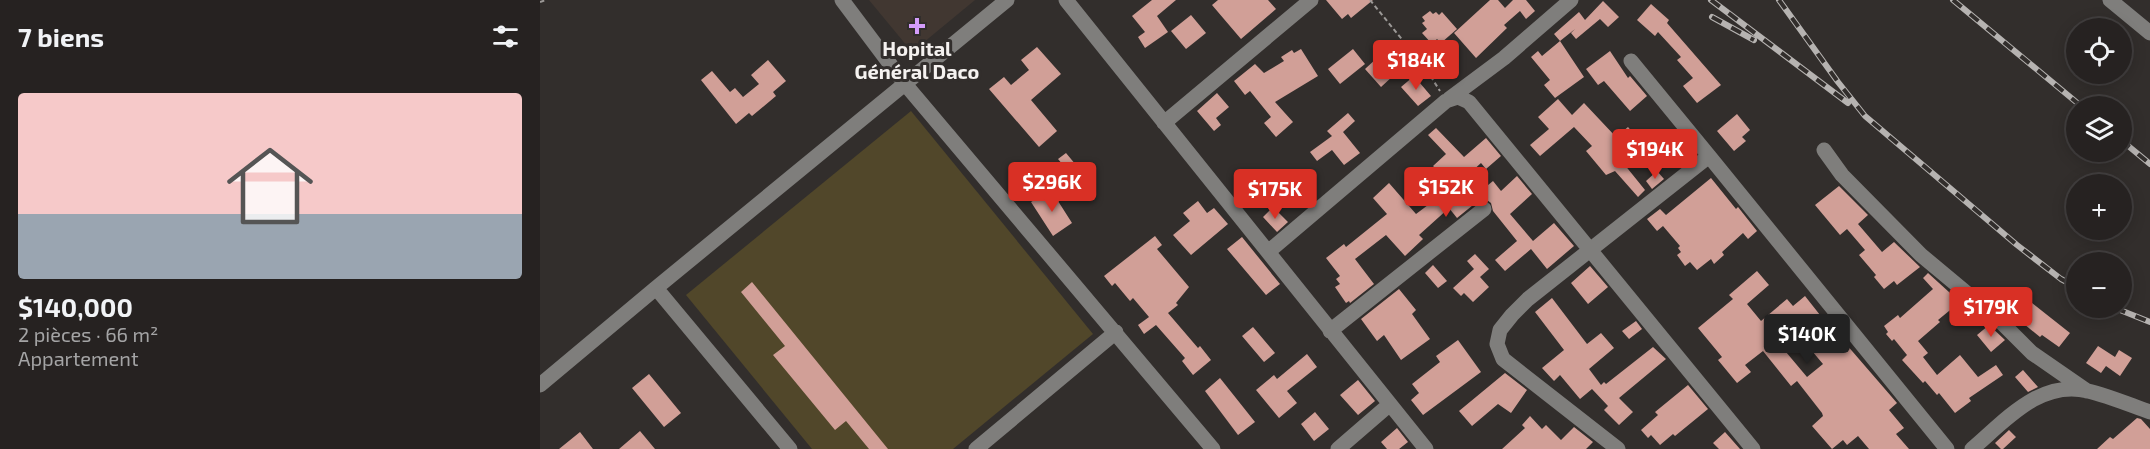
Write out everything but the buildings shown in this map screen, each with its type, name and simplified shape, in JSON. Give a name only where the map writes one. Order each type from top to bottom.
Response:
[{"type":"street","points":[[842,0],[905,84],[1213,449]]},
{"type":"street","points":[[540,385],[1007,0]]},
{"type":"street","points":[[1066,0],[1426,449]]},
{"type":"street","points":[[1164,123],[1311,0]]},
{"type":"street","points":[[1268,252],[1446,101],[1504,58],[1571,0]]},
{"type":"street","points":[[2110,0],[2150,33]]},
{"type":"street","points":[[1632,61],[1947,449]]},
{"type":"street","points":[[1446,101],[1458,97],[1469,102],[1753,449]]},
{"type":"street","points":[[1824,150],[1842,175],[1921,255],[1999,320],[2032,353],[2087,391]]},
{"type":"street","points":[[1618,449],[1503,358],[1497,344],[1500,330],[1528,299],[1709,156]]},
{"type":"street","points":[[1330,331],[1484,209]]},
{"type":"street","points":[[656,288],[790,449]]},
{"type":"street","points":[[976,449],[1116,332]]},
{"type":"street","points":[[1972,449],[2025,403],[2048,392],[2064,389],[2087,391],[2150,412]]},
{"type":"street","points":[[1338,449],[1390,404]]},
{"type":"path","points":[[540,2],[546,0]]},
{"type":"path","points":[[1370,0],[1426,69],[1446,101]]},
{"type":"shaded area","name":"Hopital Général Daco","points":[[869,0],[975,0],[912,52]]},
{"type":"shaded area","points":[[911,111],[1093,334],[953,449],[812,449],[686,295]]},
{"type":"railway","points":[[1711,0],[1848,103]]},
{"type":"railway","points":[[1779,0],[1865,116],[2017,245],[2066,282]]},
{"type":"railway","points":[[1953,0],[2069,96]]},
{"type":"railway","points":[[1712,17],[1754,40]]},
{"type":"railway","points":[[2132,149],[2150,164]]},
{"type":"railway","points":[[2132,315],[2150,322]]},
{"type":"place","name":"Hopital Général Daco","points":[[917,26]]}]
